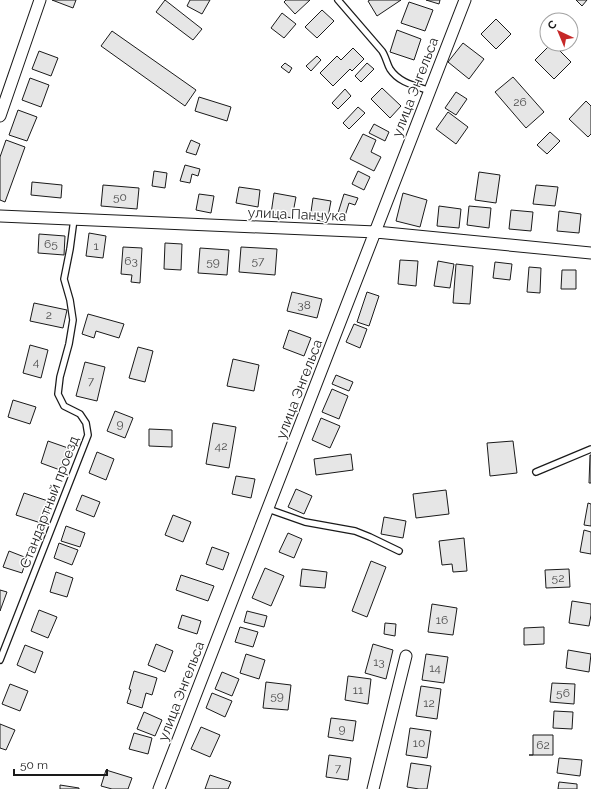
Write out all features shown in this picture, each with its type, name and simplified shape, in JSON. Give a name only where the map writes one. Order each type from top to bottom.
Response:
[{"type":"street","points":[[0,116],[40,0]]},
{"type":"street","name":"улица Энгельса","points":[[159,789],[465,0]]},
{"type":"street","name":"улица Панчука","points":[[0,216],[376,232],[591,253]]},
{"type":"street","points":[[373,789],[406,656]]},
{"type":"lane","points":[[338,0],[382,51],[393,74],[405,82],[430,91]]},
{"type":"lane","name":"Стандартный проезд","points":[[0,660],[88,435],[86,423],[80,414],[64,406],[58,394],[60,377],[69,344],[73,320],[70,300],[64,278],[74,220]]},
{"type":"lane","points":[[536,472],[591,449]]},
{"type":"lane","points":[[268,509],[305,522],[355,531],[399,551]]},
{"type":"building","points":[[52,0],[76,0],[73,8]]},
{"type":"building","points":[[165,0],[202,29],[193,40],[156,12]]},
{"type":"building","points":[[190,0],[210,0],[202,14],[187,6]]},
{"type":"building","points":[[286,0],[310,0],[295,14],[284,2]]},
{"type":"building","points":[[401,0],[377,16],[368,1]]},
{"type":"building","points":[[426,0],[440,0],[439,4]]},
{"type":"building","points":[[576,0],[587,0],[582,6]]},
{"type":"building","points":[[409,2],[433,10],[425,31],[401,23]]},
{"type":"building","points":[[322,10],[334,21],[317,38],[305,27]]},
{"type":"building","points":[[282,13],[296,24],[284,38],[271,28]]},
{"type":"building","points":[[496,19],[511,34],[496,49],[481,34]]},
{"type":"building","points":[[397,30],[421,39],[414,60],[390,52]]},
{"type":"building","points":[[112,31],[196,90],[185,106],[101,46]]},
{"type":"building","points":[[463,43],[484,59],[469,79],[448,62]]},
{"type":"building","points":[[353,48],[364,59],[352,71],[350,69],[333,86],[320,73],[337,56],[341,60]]},
{"type":"building","points":[[39,51],[58,58],[51,76],[32,69]]},
{"type":"building","points":[[543,52],[561,52],[571,62],[554,79],[535,60]]},
{"type":"building","points":[[317,56],[321,60],[311,71],[306,66]]},
{"type":"building","points":[[285,63],[292,68],[289,73],[281,67]]},
{"type":"building","points":[[367,63],[374,69],[361,82],[355,76]]},
{"type":"building","points":[[513,77],[544,112],[526,128],[495,92]]},
{"type":"building","points":[[30,78],[49,85],[41,107],[22,100]]},
{"type":"building","points":[[382,88],[401,106],[390,118],[371,99]]},
{"type":"building","points":[[345,89],[351,96],[338,109],[332,103]]},
{"type":"building","points":[[456,92],[467,99],[456,115],[445,108]]},
{"type":"building","points":[[199,97],[231,107],[227,121],[195,111]]},
{"type":"building","points":[[586,101],[591,106],[591,134],[588,137],[569,119]]},
{"type":"building","points":[[358,107],[365,113],[349,129],[343,123]]},
{"type":"building","points":[[18,110],[37,117],[27,141],[9,135]]},
{"type":"building","points":[[448,112],[468,127],[456,144],[436,129]]},
{"type":"building","points":[[374,124],[389,132],[385,141],[369,133]]},
{"type":"building","points":[[550,132],[560,141],[547,154],[537,145]]},
{"type":"building","points":[[363,134],[376,140],[371,152],[381,157],[374,171],[350,159]]},
{"type":"building","points":[[6,140],[25,147],[5,202],[0,200],[0,157]]},
{"type":"building","points":[[191,140],[200,144],[196,155],[186,152]]},
{"type":"building","points":[[185,165],[200,169],[198,176],[192,174],[190,183],[180,181]]},
{"type":"building","points":[[154,171],[167,173],[165,188],[152,186]]},
{"type":"building","points":[[358,171],[370,177],[364,190],[352,184]]},
{"type":"building","points":[[479,172],[500,175],[496,203],[475,200]]},
{"type":"building","points":[[32,182],[62,185],[61,198],[31,195]]},
{"type":"building","points":[[103,185],[139,188],[137,209],[101,206]]},
{"type":"building","points":[[536,185],[558,187],[555,206],[533,204]]},
{"type":"building","points":[[239,187],[260,190],[258,207],[236,203]]},
{"type":"building","points":[[274,193],[296,197],[292,218],[271,214]]},
{"type":"building","points":[[403,193],[427,200],[420,227],[396,221]]},
{"type":"building","points":[[199,194],[214,196],[211,213],[196,210]]},
{"type":"building","points":[[344,194],[358,198],[355,205],[349,203],[345,216],[338,213]]},
{"type":"building","points":[[313,198],[331,201],[327,222],[310,219]]},
{"type":"building","points":[[439,206],[461,209],[459,228],[437,226]]},
{"type":"building","points":[[469,206],[491,208],[489,228],[467,225]]},
{"type":"building","points":[[511,210],[533,212],[531,231],[509,229]]},
{"type":"building","points":[[559,211],[581,214],[579,233],[557,231]]},
{"type":"building","points":[[89,233],[106,236],[103,258],[86,256]]},
{"type":"building","points":[[39,234],[65,236],[64,255],[38,253]]},
{"type":"building","points":[[165,243],[182,244],[181,270],[164,269]]},
{"type":"building","points":[[123,247],[142,248],[140,283],[131,282],[132,275],[121,274]]},
{"type":"building","points":[[241,247],[277,249],[275,275],[239,272]]},
{"type":"building","points":[[200,248],[229,250],[227,275],[198,273]]},
{"type":"building","points":[[400,260],[418,261],[416,286],[398,284]]},
{"type":"building","points":[[438,261],[454,264],[450,288],[434,286]]},
{"type":"building","points":[[495,262],[512,264],[510,280],[493,278]]},
{"type":"building","points":[[456,264],[473,266],[470,304],[453,303]]},
{"type":"building","points":[[529,267],[541,268],[540,293],[527,292]]},
{"type":"building","points":[[562,270],[576,270],[576,289],[561,289]]},
{"type":"building","points":[[292,292],[322,299],[317,318],[287,311]]},
{"type":"building","points":[[367,292],[379,296],[369,326],[357,322]]},
{"type":"building","points":[[34,303],[67,310],[63,328],[30,321]]},
{"type":"building","points":[[88,314],[124,324],[119,338],[96,331],[94,338],[82,334]]},
{"type":"building","points":[[354,324],[367,329],[360,348],[346,342]]},
{"type":"building","points":[[289,330],[311,338],[304,356],[283,348]]},
{"type":"building","points":[[30,345],[48,350],[41,378],[23,373]]},
{"type":"building","points":[[138,347],[153,351],[145,382],[129,378]]},
{"type":"building","points":[[233,359],[259,365],[254,391],[227,386]]},
{"type":"building","points":[[85,362],[105,367],[97,401],[76,396]]},
{"type":"building","points":[[336,375],[353,382],[349,391],[332,384]]},
{"type":"building","points":[[332,389],[348,396],[339,419],[322,412]]},
{"type":"building","points":[[13,400],[36,407],[30,424],[8,417]]},
{"type":"building","points":[[115,411],[133,418],[125,438],[107,431]]},
{"type":"building","points":[[321,418],[340,426],[330,448],[312,440]]},
{"type":"building","points":[[213,423],[236,427],[229,468],[206,464]]},
{"type":"building","points":[[149,429],[172,430],[172,447],[149,446]]},
{"type":"building","points":[[48,441],[68,448],[60,470],[41,463]]},
{"type":"building","points":[[513,441],[517,473],[490,476],[487,443]]},
{"type":"building","points":[[97,452],[114,459],[106,480],[89,473]]},
{"type":"building","points":[[351,454],[353,470],[316,475],[314,459]]},
{"type":"building","points":[[590,455],[591,483],[589,483]]},
{"type":"building","points":[[236,476],[255,479],[251,498],[232,494]]},
{"type":"building","points":[[296,489],[312,496],[304,514],[288,507]]},
{"type":"building","points":[[446,490],[449,514],[416,518],[413,494]]},
{"type":"building","points":[[24,493],[51,502],[44,524],[16,515]]},
{"type":"building","points":[[82,495],[100,502],[94,517],[76,510]]},
{"type":"building","points":[[588,503],[591,504],[591,526],[584,525]]},
{"type":"building","points":[[173,515],[191,522],[183,542],[165,535]]},
{"type":"building","points":[[384,517],[406,521],[403,538],[381,534]]},
{"type":"building","points":[[66,526],[85,533],[80,547],[61,541]]},
{"type":"building","points":[[584,530],[591,532],[591,554],[580,552]]},
{"type":"building","points":[[288,533],[302,539],[294,558],[279,552]]},
{"type":"building","points":[[464,538],[467,571],[453,572],[452,564],[442,565],[439,541]]},
{"type":"building","points":[[59,543],[78,550],[72,565],[54,558]]},
{"type":"building","points":[[212,547],[229,553],[223,570],[206,564]]},
{"type":"building","points":[[9,551],[27,558],[22,573],[3,567]]},
{"type":"building","points":[[371,561],[386,567],[367,617],[352,611]]},
{"type":"building","points":[[265,568],[284,576],[271,606],[252,598]]},
{"type":"building","points":[[302,569],[327,572],[325,588],[300,586]]},
{"type":"building","points":[[569,569],[570,587],[546,588],[545,570]]},
{"type":"building","points":[[56,572],[73,578],[67,597],[50,592]]},
{"type":"building","points":[[181,575],[214,586],[208,601],[176,590]]},
{"type":"building","points":[[0,590],[7,592],[0,611]]},
{"type":"building","points":[[572,601],[591,604],[589,626],[569,623]]},
{"type":"building","points":[[432,604],[457,608],[453,635],[428,632]]},
{"type":"building","points":[[39,610],[57,617],[48,638],[31,631]]},
{"type":"building","points":[[247,611],[267,616],[264,627],[244,622]]},
{"type":"building","points":[[182,615],[201,621],[197,634],[178,628]]},
{"type":"building","points":[[385,623],[396,624],[395,636],[384,634]]},
{"type":"building","points":[[240,627],[258,632],[253,647],[235,642]]},
{"type":"building","points":[[544,627],[544,644],[524,645],[524,628]]},
{"type":"building","points":[[156,644],[173,651],[165,672],[148,665]]},
{"type":"building","points":[[373,644],[393,650],[386,679],[365,673]]},
{"type":"building","points":[[25,645],[43,652],[35,673],[17,665]]},
{"type":"building","points":[[568,650],[591,654],[589,672],[566,668]]},
{"type":"building","points":[[246,654],[265,660],[259,679],[240,673]]},
{"type":"building","points":[[426,654],[448,657],[444,683],[422,680]]},
{"type":"building","points":[[134,671],[157,678],[152,695],[146,693],[142,708],[127,703]]},
{"type":"building","points":[[222,672],[239,679],[232,696],[215,689]]},
{"type":"building","points":[[348,676],[371,679],[368,704],[345,700]]},
{"type":"building","points":[[266,682],[291,685],[288,710],[263,708]]},
{"type":"building","points":[[552,683],[575,684],[574,704],[550,702]]},
{"type":"building","points":[[10,684],[28,691],[20,711],[2,704]]},
{"type":"building","points":[[421,686],[441,689],[437,719],[416,716]]},
{"type":"building","points":[[212,693],[232,701],[225,717],[206,708]]},
{"type":"building","points":[[554,711],[573,712],[572,729],[553,728]]},
{"type":"building","points":[[144,712],[162,720],[155,736],[137,729]]},
{"type":"building","points":[[331,718],[356,721],[353,741],[328,737]]},
{"type":"building","points":[[0,724],[15,730],[6,750],[0,748]]},
{"type":"building","points":[[201,727],[220,735],[210,757],[191,749]]},
{"type":"building","points":[[410,728],[431,731],[427,758],[406,755]]},
{"type":"building","points":[[134,733],[152,738],[148,754],[129,749]]},
{"type":"building","points":[[533,735],[553,735],[553,755],[533,755]]},
{"type":"building","points":[[329,755],[351,758],[348,780],[326,777]]},
{"type":"building","points":[[559,758],[582,760],[580,776],[557,773]]},
{"type":"building","points":[[411,763],[431,766],[427,789],[407,787]]},
{"type":"building","points":[[106,770],[132,778],[128,789],[112,789],[101,786]]},
{"type":"building","points":[[210,775],[231,782],[228,789],[205,789]]},
{"type":"building","points":[[559,782],[577,784],[577,789],[558,789]]},
{"type":"building","points":[[60,785],[79,788],[79,789],[60,789]]}]
